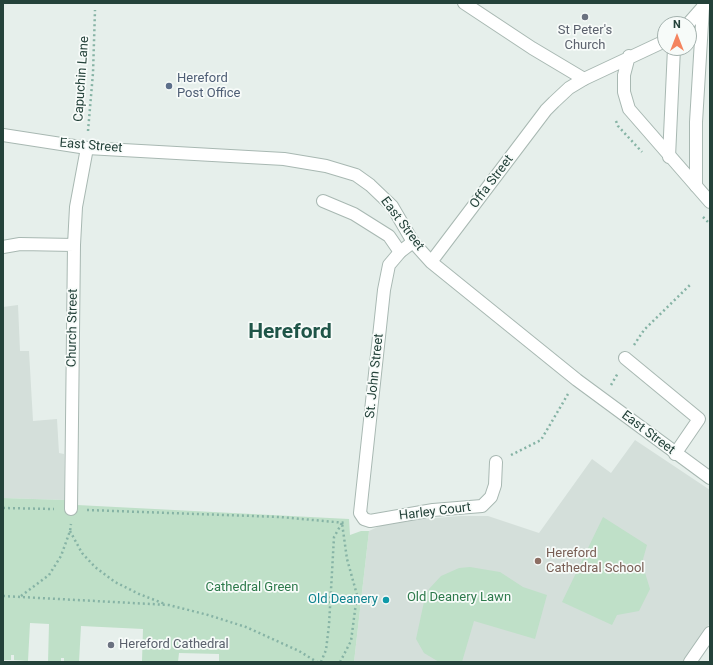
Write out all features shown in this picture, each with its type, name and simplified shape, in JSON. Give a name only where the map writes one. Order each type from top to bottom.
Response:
[{"type":"street","points":[[464,3],[532,48],[584,79]]},
{"type":"street","points":[[694,16],[703,5]]},
{"type":"street","points":[[696,186],[696,122],[703,5]]},
{"type":"street","name":"Offa Street","points":[[432,262],[546,110],[554,102],[569,88],[584,79],[657,44]]},
{"type":"street","points":[[630,56],[624,75],[624,92],[629,109],[669,157],[710,202]]},
{"type":"street","points":[[669,157],[674,56]]},
{"type":"street","name":"East Street","points":[[3,135],[87,148],[254,157],[326,166],[356,175],[370,184],[392,206],[413,242],[432,262],[577,380],[675,454],[710,478]]},
{"type":"street","name":"Church Street","points":[[71,513],[74,245],[76,207],[87,148]]},
{"type":"street","points":[[323,202],[354,214],[389,236],[400,252]]},
{"type":"street","name":"St. John Street","points":[[364,519],[360,513],[384,290],[390,265],[400,252],[413,242]]},
{"type":"street","points":[[3,247],[20,244],[74,245]]},
{"type":"street","points":[[625,358],[699,419],[675,454]]},
{"type":"street","name":"Harley Court","points":[[364,519],[370,521],[433,510],[482,506],[491,497],[495,485],[496,462]]},
{"type":"street","points":[[690,662],[710,633]]},
{"type":"path","name":"Capuchin Lane","points":[[87,148],[93,73],[95,10]]},
{"type":"path","points":[[604,400],[625,358],[644,330],[691,284]]},
{"type":"path","points":[[496,462],[541,440],[577,380]]},
{"type":"path","points":[[3,508],[71,513],[70,531],[62,556],[49,575],[20,596]]},
{"type":"path","points":[[86,510],[280,517],[342,523],[355,523],[364,519]]},
{"type":"path","points":[[321,662],[326,650],[334,536],[342,523]]},
{"type":"path","points":[[340,662],[351,641],[357,595],[347,559],[342,523]]},
{"type":"path","points":[[70,531],[82,553],[95,567],[127,588],[169,605],[246,627],[299,651],[317,662]]},
{"type":"path","points":[[3,596],[169,605]]},
{"type":"shaded area","points":[[18,305],[20,351],[29,351],[33,421],[57,419],[59,453],[64,454],[64,500],[3,498],[3,307]]},
{"type":"shaded area","name":"Hereford Cathedral School","points":[[635,440],[710,490],[710,623],[684,662],[354,662],[369,531],[388,522],[460,516],[488,516],[539,533],[592,459],[611,473]]},
{"type":"green space","name":"Cathedral Green","points":[[3,498],[64,500],[77,505],[349,519],[350,535],[361,531],[369,531],[354,662],[219,662],[219,654],[179,653],[178,662],[145,662],[142,661],[143,629],[81,626],[79,662],[64,662],[64,658],[61,658],[61,662],[48,662],[49,624],[30,623],[28,661],[14,660],[14,655],[11,655],[11,660],[3,660]]},
{"type":"green space","points":[[603,517],[647,545],[642,563],[650,589],[639,611],[617,615],[612,625],[562,602]]},
{"type":"green space","name":"Old Deanery Lawn","points":[[470,567],[500,572],[523,587],[547,595],[535,639],[474,621],[462,662],[439,662],[424,653],[416,639],[425,597],[429,589],[441,576],[459,568]]},
{"type":"place","name":"St Peter's Church","points":[[585,17]]},
{"type":"place","name":"Hereford Post Office","points":[[169,86]]},
{"type":"place","name":"Hereford Cathedral School","points":[[538,561]]},
{"type":"place","name":"Old Deanery","points":[[386,600]]},
{"type":"place","name":"Hereford Cathedral","points":[[111,645]]},
{"type":"district","name":"Hereford","points":[[290,333]]}]
